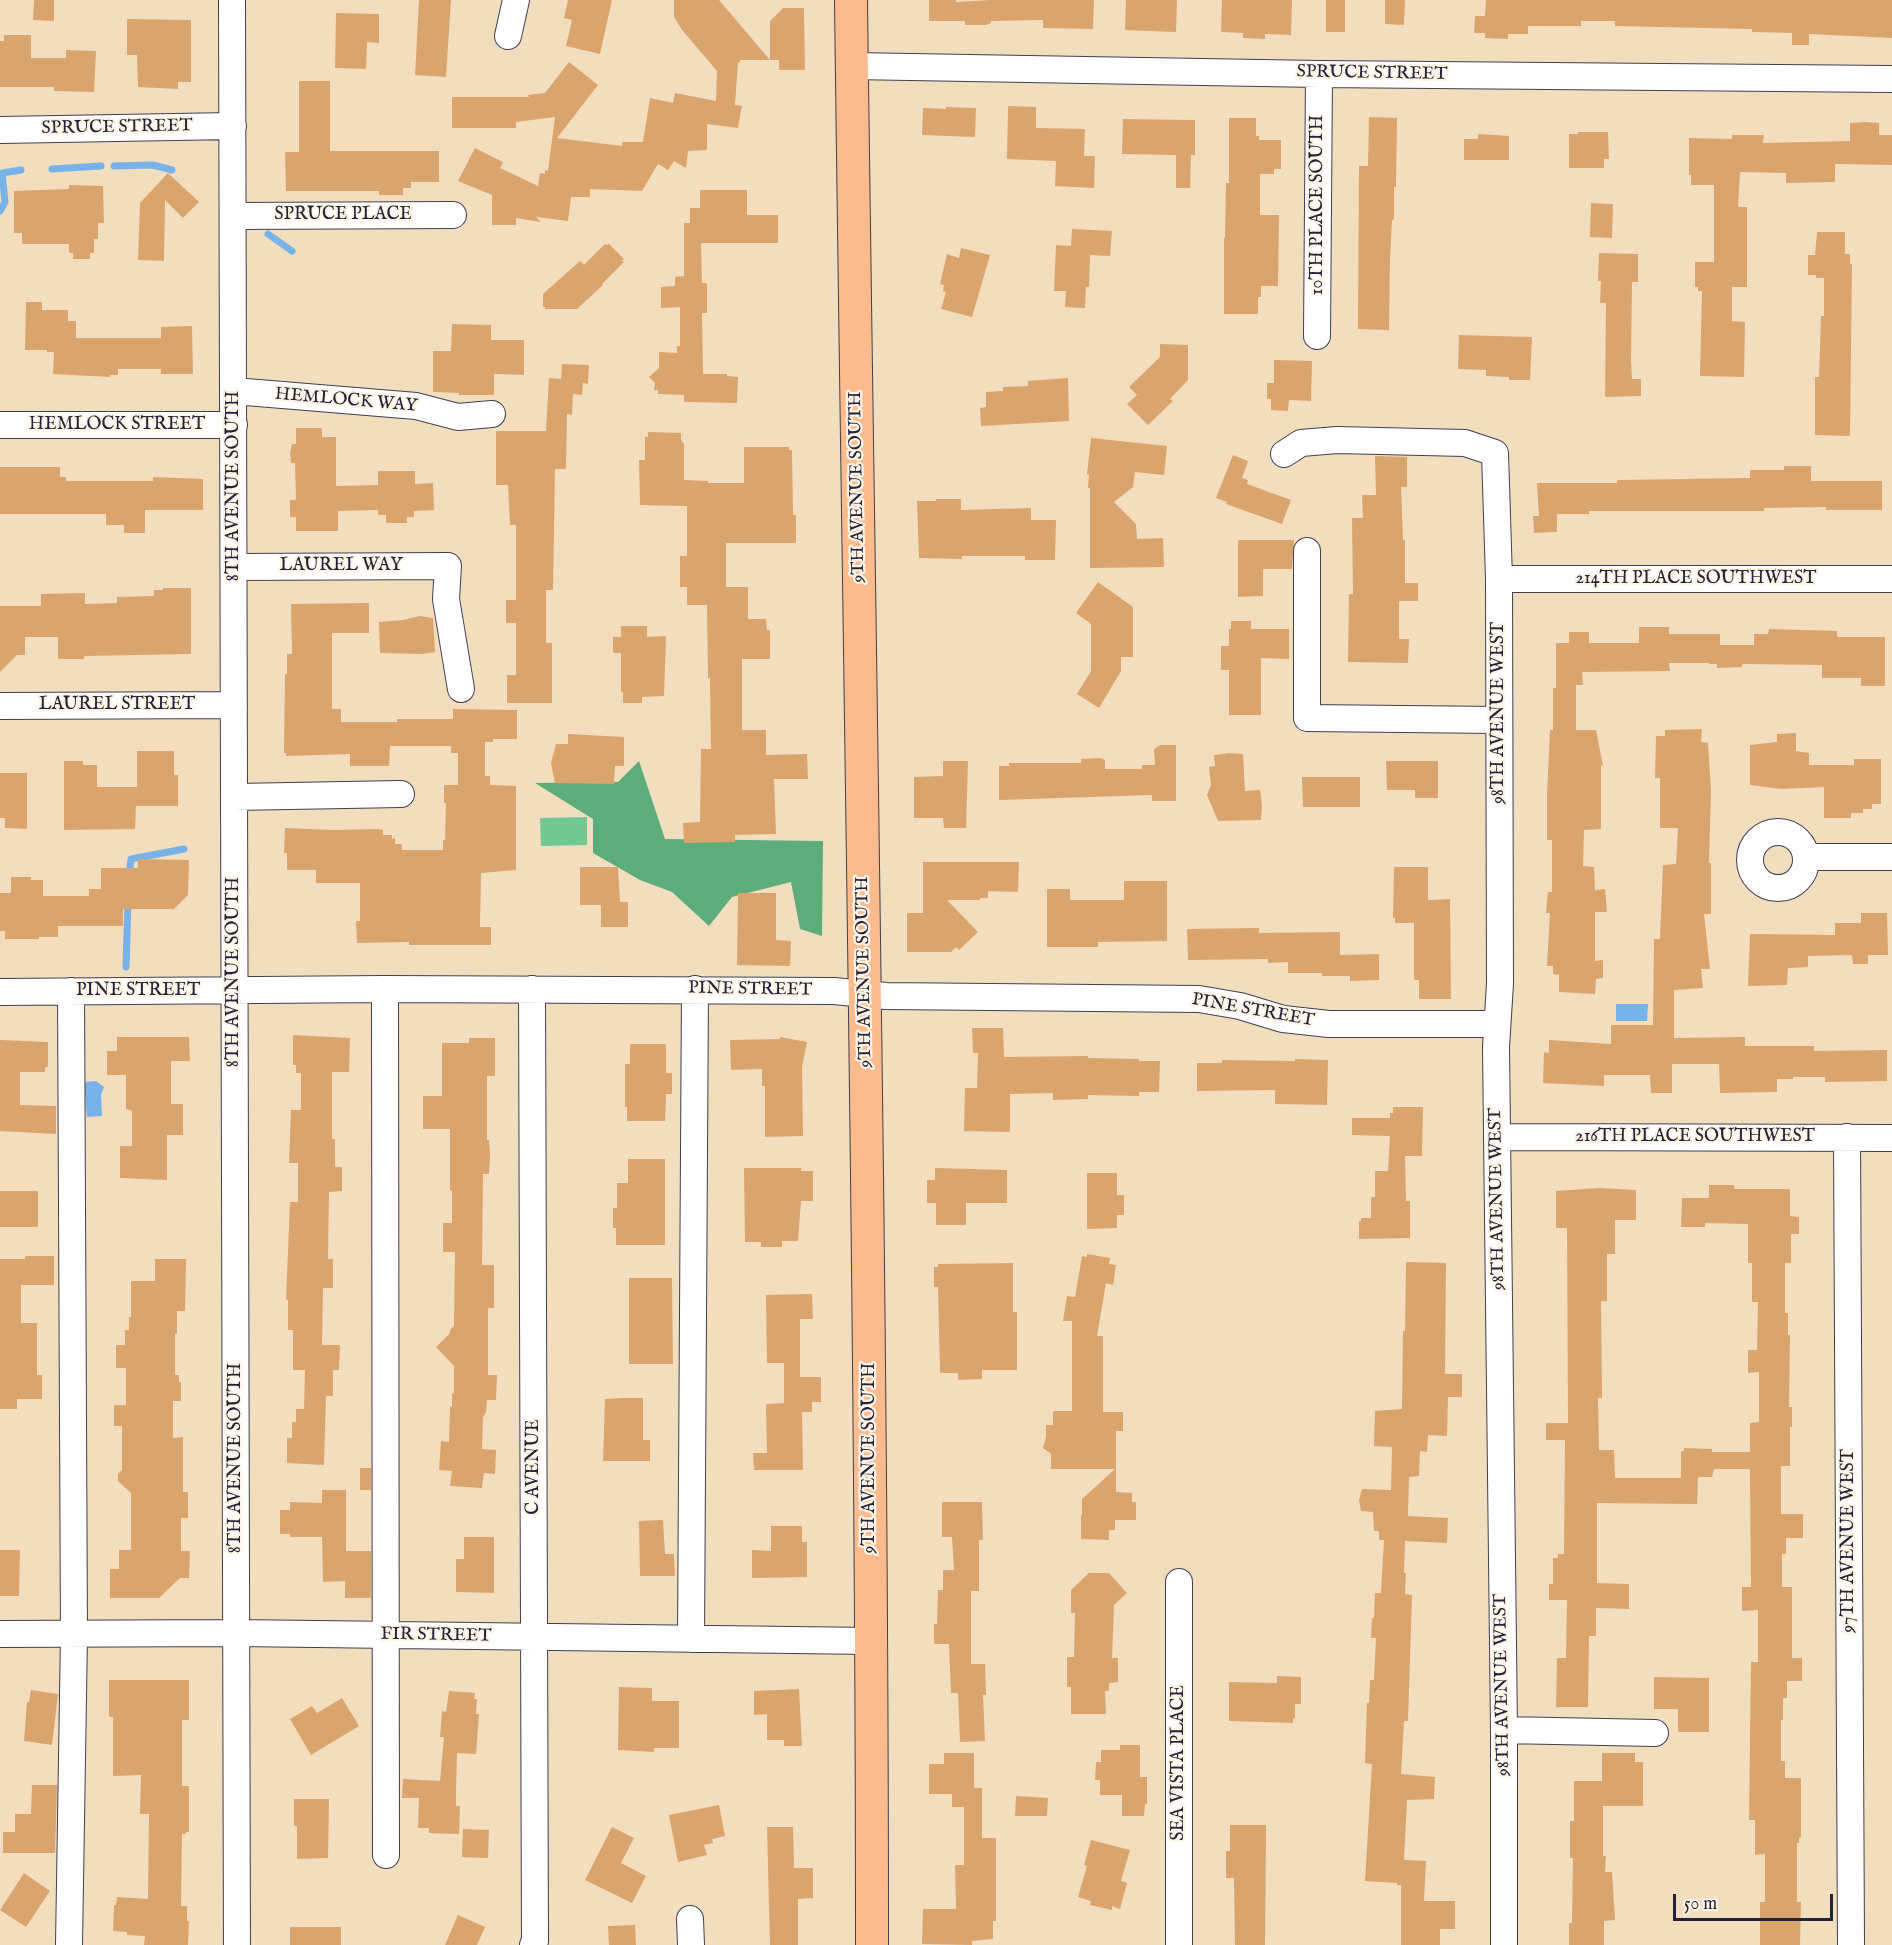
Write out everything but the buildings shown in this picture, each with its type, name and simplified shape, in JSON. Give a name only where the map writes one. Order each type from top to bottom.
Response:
[{"type":"main road","name":"9TH AVENUE SOUTH","points":[[851,0],[866,995],[872,1641],[872,1945]]},
{"type":"street","name":"8TH AVENUE SOUTH","points":[[232,0],[237,1945]]},
{"type":"street","points":[[508,36],[516,0]]},
{"type":"street","name":"SPRUCE STREET","points":[[852,66],[1319,74],[1892,79]]},
{"type":"street","name":"10TH PLACE SOUTH","points":[[1317,336],[1319,74]]},
{"type":"street","name":"SPRUCE STREET","points":[[0,129],[233,126]]},
{"type":"street","name":"SPRUCE PLACE","points":[[233,216],[453,214]]},
{"type":"street","name":"HEMLOCK WAY","points":[[234,392],[416,406],[459,417],[492,414]]},
{"type":"street","name":"HEMLOCK STREET","points":[[0,424],[234,425]]},
{"type":"street","name":"98TH AVENUE WEST","points":[[1284,454],[1301,443],[1337,440],[1465,443],[1495,453],[1499,579],[1500,984],[1497,1024],[1497,1137],[1504,1730],[1504,1945]]},
{"type":"street","points":[[1307,551],[1307,718],[1499,720]]},
{"type":"street","name":"LAUREL WAY","points":[[234,567],[448,566],[446,598],[461,689]]},
{"type":"street","name":"214TH PLACE SOUTHWEST","points":[[1499,579],[1892,579]]},
{"type":"street","name":"LAUREL STREET","points":[[0,705],[234,705]]},
{"type":"street","points":[[234,797],[401,794]]},
{"type":"street","points":[[1806,857],[1892,857]]},
{"type":"street","points":[[385,989],[386,1855]]},
{"type":"street","name":"PINE STREET","points":[[0,992],[385,989],[834,991],[886,996],[1199,999],[1240,1006],[1284,1019],[1329,1024],[1497,1024]]},
{"type":"street","name":"C AVENUE","points":[[532,989],[535,1637],[535,1941],[533,1945]]},
{"type":"street","points":[[691,1639],[695,989]]},
{"type":"street","points":[[69,1945],[74,1634],[71,991]]},
{"type":"street","name":"216TH PLACE SOUTHWEST","points":[[1497,1137],[1892,1138]]},
{"type":"street","name":"97TH AVENUE WEST","points":[[1847,1137],[1851,1945]]},
{"type":"street","name":"SEA VISTA PLACE","points":[[1179,1582],[1179,1945]]},
{"type":"street","name":"FIR STREET","points":[[0,1634],[236,1633],[872,1641]]},
{"type":"street","points":[[1504,1730],[1655,1733]]},
{"type":"street","points":[[690,1919],[691,1945]]},
{"type":"green space","points":[[639,761],[665,839],[823,841],[822,936],[800,929],[791,882],[732,897],[709,926],[672,892],[640,880],[593,853],[593,819],[535,783],[618,782]]},
{"type":"green space","points":[[587,817],[587,845],[541,846],[540,818]]},
{"type":"water","points":[[1616,1004],[1648,1004],[1647,1021],[1616,1021]]},
{"type":"water","points":[[96,1081],[104,1087],[101,1095],[102,1116],[87,1117],[84,1082]]},
{"type":"waterway","points":[[114,166],[153,165],[172,170]]},
{"type":"waterway","points":[[52,169],[101,166]]},
{"type":"waterway","points":[[0,211],[5,202],[2,173],[21,170]]},
{"type":"waterway","points":[[268,234],[292,251]]},
{"type":"waterway","points":[[129,875],[131,859],[184,849]]},
{"type":"waterway","points":[[126,967],[128,901]]}]
